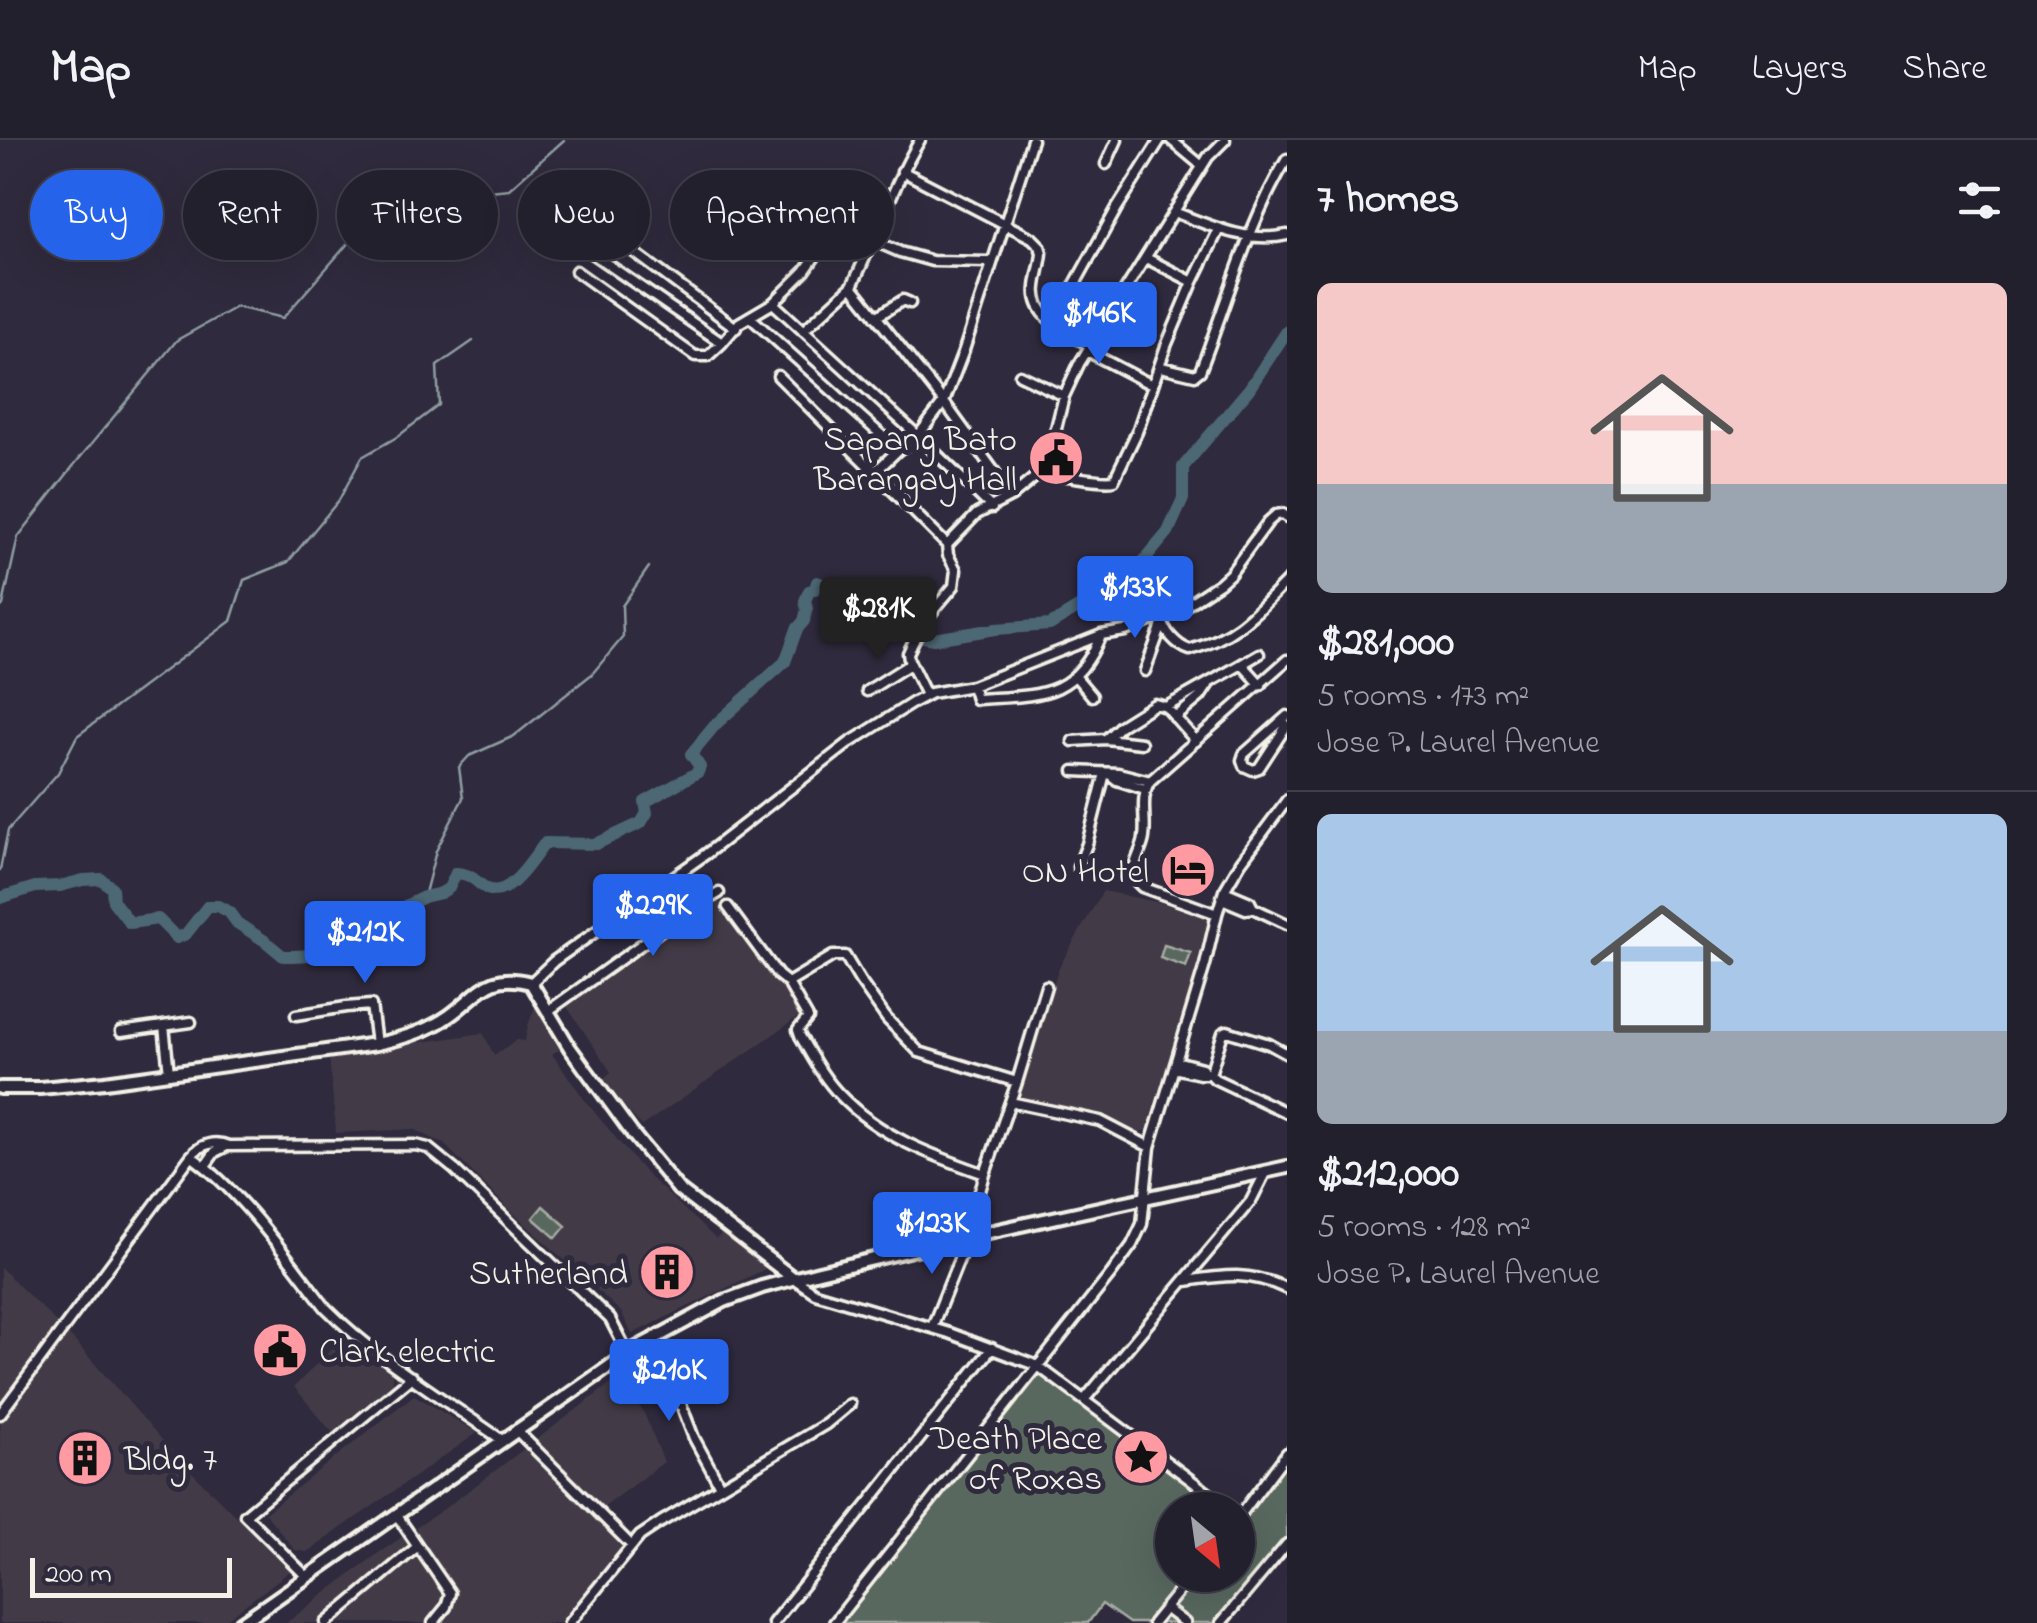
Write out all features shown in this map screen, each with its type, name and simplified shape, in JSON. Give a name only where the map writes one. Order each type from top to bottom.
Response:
[{"type":"main road","points":[[0,1088],[40,1088],[169,1074],[376,1044],[403,1038],[441,1020],[490,984],[511,978],[531,983],[590,1077],[679,1190],[793,1278]]},
{"type":"main road","points":[[242,1623],[631,1352],[724,1301],[793,1278],[1287,1167]]},
{"type":"street","points":[[894,189],[920,140]]},
{"type":"street","points":[[874,472],[918,436],[944,402],[1032,140]]},
{"type":"street","points":[[1106,164],[1117,140]]},
{"type":"street","points":[[1054,322],[1116,208],[1160,140]]},
{"type":"street","points":[[1170,140],[1202,166]]},
{"type":"street","points":[[1044,473],[1064,396],[1088,348],[1202,166],[1225,140]]},
{"type":"street","points":[[1160,367],[1195,375],[1200,371],[1248,234],[1287,159]]},
{"type":"street","points":[[902,171],[1032,238],[1040,246],[1035,302],[1040,310],[1088,348],[1152,385]]},
{"type":"street","points":[[1174,212],[1219,229],[1287,234]]},
{"type":"street","points":[[947,545],[972,518],[1044,473],[1114,480],[1137,432],[1166,346],[1219,229]]},
{"type":"street","points":[[894,248],[932,261],[991,262]]},
{"type":"street","points":[[1146,258],[1193,282]]},
{"type":"street","points":[[602,260],[722,343]]},
{"type":"street","points":[[645,260],[736,328]]},
{"type":"street","points":[[576,271],[695,356],[708,356],[750,316],[773,303],[813,260]]},
{"type":"street","points":[[802,331],[852,286],[864,260]]},
{"type":"street","points":[[852,286],[1012,496]]},
{"type":"street","points":[[876,317],[903,300],[910,303]]},
{"type":"street","points":[[773,303],[992,508]]},
{"type":"street","points":[[750,316],[898,450]]},
{"type":"street","points":[[778,376],[947,545],[956,580],[947,597],[922,624],[908,653],[926,695]]},
{"type":"street","points":[[1020,376],[1064,396]]},
{"type":"street","points":[[531,983],[554,961],[718,846],[848,744],[926,695],[972,686],[1101,635],[1162,621],[1214,589],[1230,574],[1268,522],[1279,513],[1287,517]]},
{"type":"street","points":[[1162,621],[1182,648],[1201,647],[1240,627],[1287,582]]},
{"type":"street","points":[[1144,671],[1162,621]]},
{"type":"street","points":[[972,686],[976,699],[1019,698],[1058,688],[1076,677],[1093,655],[1101,635]]},
{"type":"street","points":[[1166,707],[1259,654]]},
{"type":"street","points":[[1216,914],[1142,887],[1133,878],[1132,869],[1144,844],[1148,785],[1287,660]]},
{"type":"street","points":[[867,692],[910,664]]},
{"type":"street","points":[[1242,664],[1261,684]]},
{"type":"street","points":[[1076,677],[1092,696]]},
{"type":"street","points":[[1175,718],[1200,697],[1210,682]]},
{"type":"street","points":[[1106,739],[1155,704],[1166,707],[1196,741]]},
{"type":"street","points":[[1287,716],[1244,754],[1242,763],[1246,768],[1258,768],[1287,725]]},
{"type":"street","points":[[1266,734],[1278,741]]},
{"type":"street","points":[[1073,740],[1141,742]]},
{"type":"street","points":[[1074,771],[1118,773],[1148,785]]},
{"type":"street","points":[[1078,867],[1106,773]]},
{"type":"street","points":[[834,1623],[1132,1245],[1142,1224],[1150,1146],[1205,964],[1216,914],[1241,862],[1287,800]]},
{"type":"street","points":[[548,1011],[719,893]]},
{"type":"street","points":[[1223,895],[1250,902],[1253,908],[1287,924]]},
{"type":"street","points":[[728,907],[788,984],[808,1018],[798,1030],[800,1036],[838,1093],[894,1138],[984,1174]]},
{"type":"street","points":[[788,984],[833,956],[846,956],[887,1018],[920,1052],[1017,1082]]},
{"type":"street","points":[[932,1328],[958,1262],[1046,986]]},
{"type":"street","points":[[296,1015],[370,1005],[376,1044]]},
{"type":"street","points":[[121,1032],[191,1022]]},
{"type":"street","points":[[164,1026],[169,1074]]},
{"type":"street","points":[[1207,1073],[1227,1031],[1287,1054]]},
{"type":"street","points":[[1175,1064],[1202,1068],[1215,1079],[1287,1113]]},
{"type":"street","points":[[1010,1102],[1100,1121],[1150,1146]]},
{"type":"street","points":[[0,1414],[198,1149],[219,1143],[388,1144],[428,1148],[456,1170],[610,1319],[631,1352],[679,1399],[694,1438],[720,1486]]},
{"type":"street","points":[[207,1145],[215,1152]]},
{"type":"street","points":[[205,1166],[215,1152],[230,1146]]},
{"type":"street","points":[[191,1156],[240,1202],[342,1323],[502,1440]]},
{"type":"street","points":[[1085,1399],[1251,1201],[1266,1171]]},
{"type":"street","points":[[1186,1280],[1232,1274],[1287,1289]]},
{"type":"street","points":[[793,1278],[815,1293],[932,1328],[1038,1366],[1207,1492]]},
{"type":"street","points":[[773,1623],[992,1348]]},
{"type":"street","points":[[306,1576],[245,1515],[412,1377]]},
{"type":"street","points":[[568,1623],[640,1536],[826,1424],[850,1404]]},
{"type":"street","points":[[516,1430],[632,1546]]},
{"type":"street","points":[[1255,1493],[1285,1460]]},
{"type":"street","points":[[396,1514],[450,1593],[446,1607],[433,1623]]},
{"type":"street","points":[[1221,1623],[1287,1544]]},
{"type":"street","points":[[326,1623],[418,1546]]},
{"type":"street","points":[[1153,1623],[1178,1592]]},
{"type":"street","points":[[1165,1608],[1184,1623]]},
{"type":"shaded area","points":[[1103,891],[1161,903],[1208,919],[1146,1130],[1140,1132],[1089,1114],[1019,1101],[1016,1096],[1059,967]]},
{"type":"shaded area","points":[[716,898],[801,1015],[642,1126],[601,1081],[611,1072],[566,1005]]},
{"type":"shaded area","points":[[536,1004],[562,1048],[552,1054],[647,1175],[716,1239],[726,1230],[766,1265],[765,1269],[632,1334],[621,1312],[444,1144],[414,1129],[336,1133],[329,1056],[483,1033],[494,1055],[517,1040],[525,1041]]},
{"type":"shaded area","points":[[0,1267],[72,1338],[179,1459],[290,1571],[221,1623],[0,1623]]},
{"type":"shaded area","points":[[343,1337],[392,1374],[393,1383],[332,1432],[294,1387]]},
{"type":"shaded area","points":[[617,1379],[643,1411],[664,1462],[603,1507],[633,1538],[566,1623],[286,1623],[448,1506]]},
{"type":"shaded area","points":[[414,1395],[477,1433],[307,1552],[295,1550],[265,1513]]},
{"type":"green space","points":[[1164,945],[1191,953],[1186,967],[1160,958]]},
{"type":"green space","points":[[543,1206],[566,1226],[556,1238],[533,1218]]},
{"type":"green space","points":[[1040,1368],[1204,1492],[1155,1492],[1155,1592],[1171,1592],[1146,1623],[1129,1623],[1102,1604],[1088,1623],[838,1623]]},
{"type":"green space","points":[[1283,1466],[1287,1469],[1287,1538],[1255,1577],[1255,1501]]},
{"type":"green space","points":[[1182,1592],[1243,1592],[1218,1623],[1157,1623]]},
{"type":"waterway","points":[[0,608],[18,537],[177,340],[236,307],[283,318],[351,240],[393,212],[433,197],[509,189],[564,140]]},
{"type":"waterway","points":[[0,898],[35,887],[101,879],[112,888],[113,901],[130,923],[158,919],[177,938],[186,934],[208,906],[218,906],[283,956],[298,956],[324,950],[345,912],[373,918],[389,914],[441,893],[449,888],[456,873],[470,876],[493,891],[502,889],[519,877],[545,843],[596,844],[641,823],[647,813],[645,802],[698,772],[700,767],[691,754],[716,724],[785,662],[804,621],[805,601],[817,582],[833,588],[875,627],[934,639],[1050,625],[1132,575],[1168,532],[1183,499],[1183,467],[1249,389],[1287,331]]},
{"type":"waterway","points":[[0,870],[8,830],[58,773],[77,736],[231,621],[244,580],[288,562],[339,500],[362,457],[397,437],[439,405],[437,366],[473,341]]},
{"type":"waterway","points":[[424,897],[436,851],[463,798],[459,767],[469,756],[514,736],[592,674],[623,637],[622,606],[649,567]]},
{"type":"place","name":"Sapang Bato Barangay Hall","points":[[1056,458]]},
{"type":"place","name":"ON Hotel","points":[[1188,870]]},
{"type":"place","name":"Sutherland","points":[[667,1272]]},
{"type":"place","name":"Clark electric","points":[[280,1350]]},
{"type":"place","name":"Death Place of Roxas","points":[[1141,1457]]},
{"type":"place","name":"Bldg. 7","points":[[85,1458]]}]
